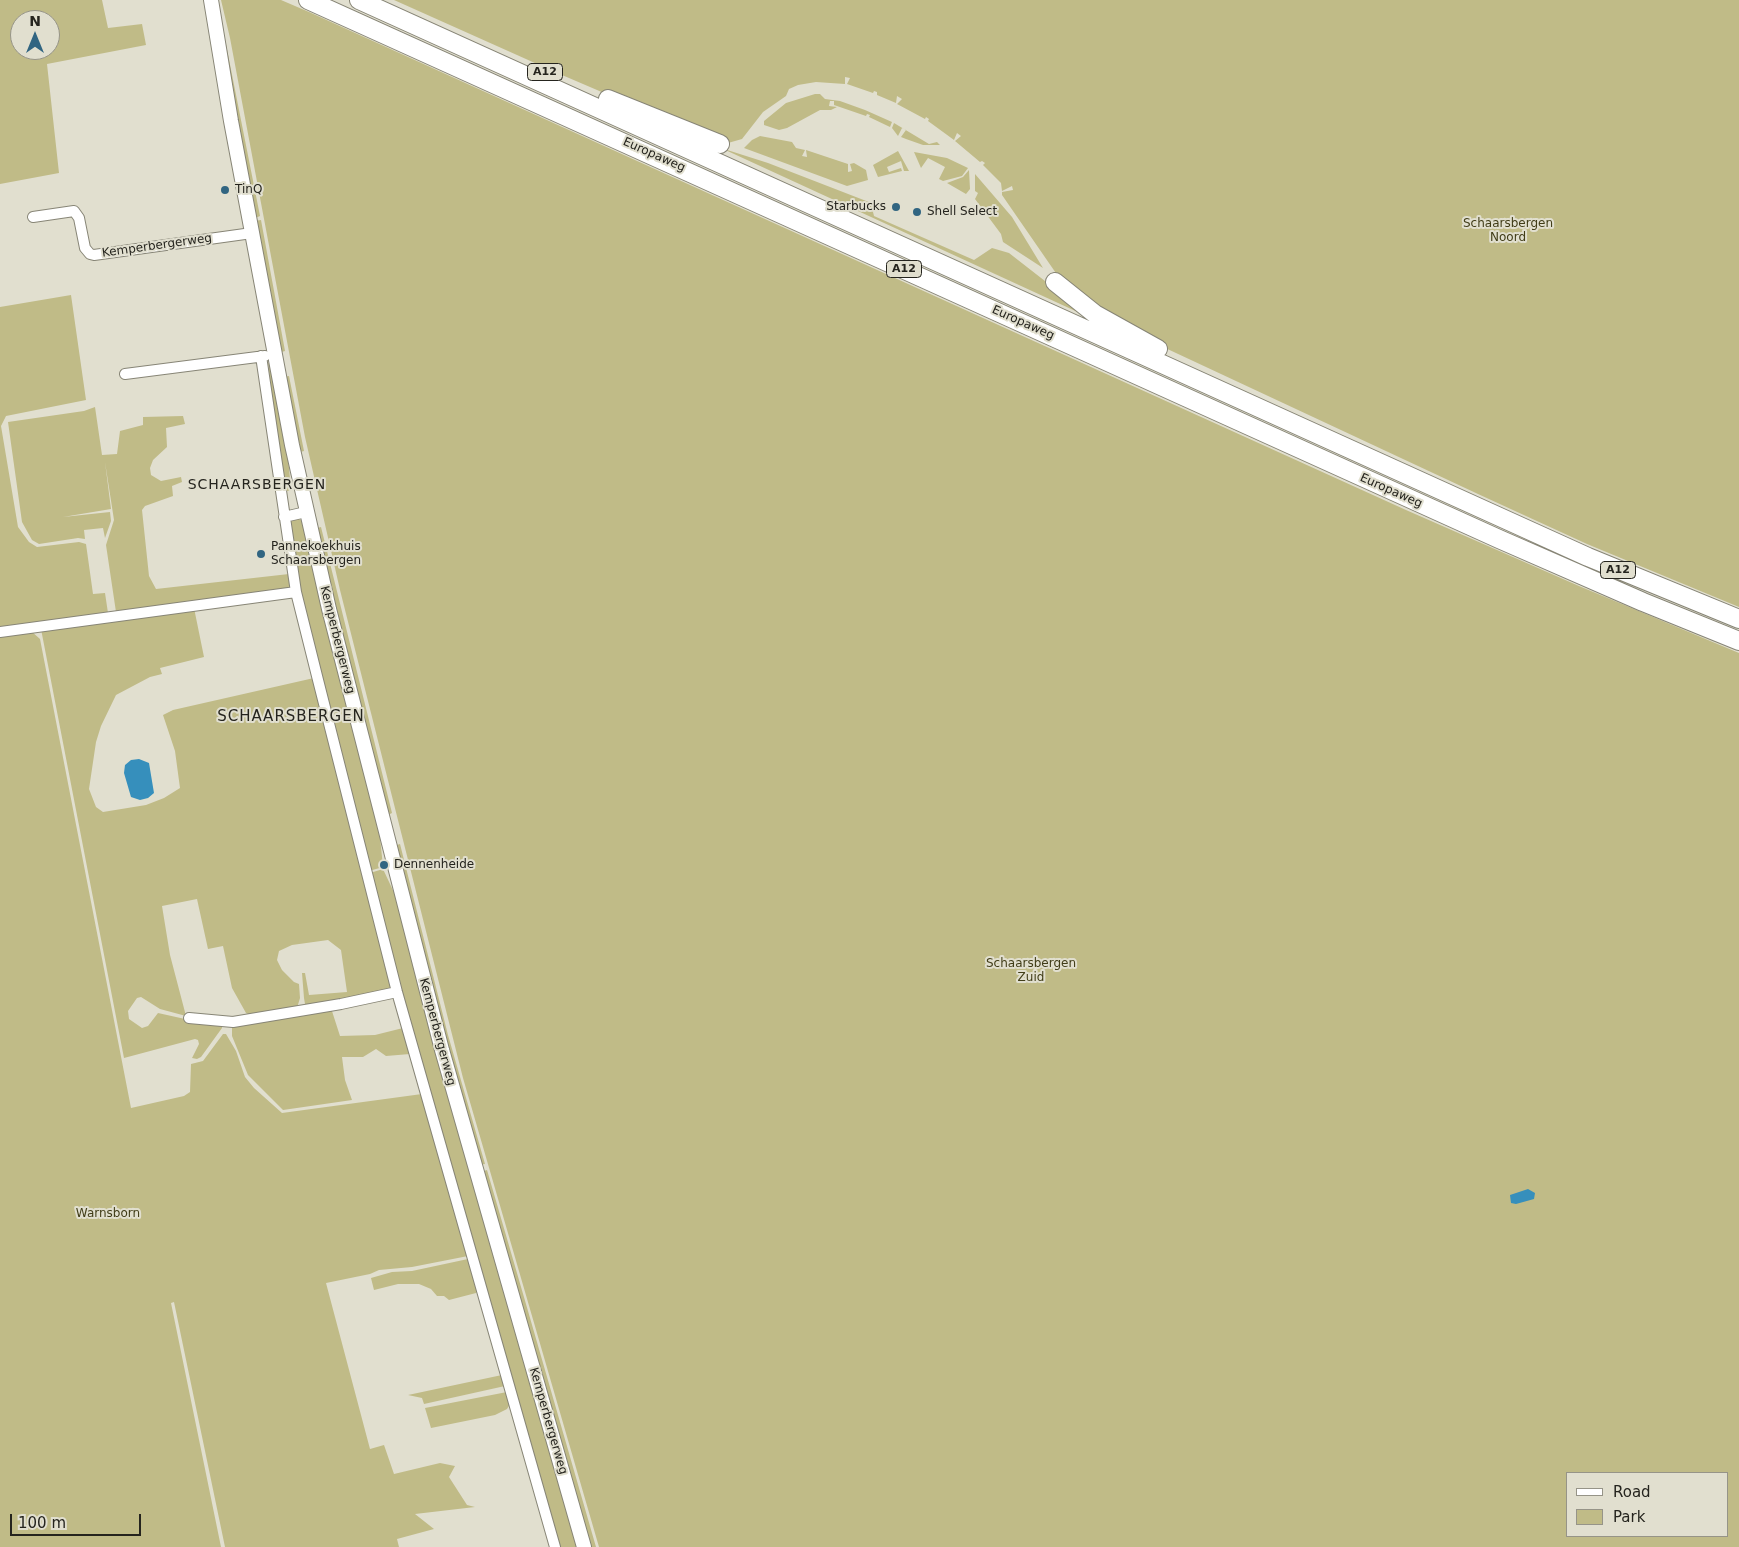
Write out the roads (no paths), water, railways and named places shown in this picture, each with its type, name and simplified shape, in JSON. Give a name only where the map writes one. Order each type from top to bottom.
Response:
[{"type":"highway","name":"Europaweg","points":[[308,0],[1490,536],[1739,641]]},
{"type":"highway","name":"Europaweg","points":[[359,0],[1588,557],[1739,619]]},
{"type":"highway","name":"A12","points":[[408,21],[495,50],[680,129],[720,144]]},
{"type":"highway","name":"A12","points":[[1055,282],[1095,314],[1139,340],[1272,405],[1344,446]]},
{"type":"main road","name":"Kemperbergerweg","points":[[210,0],[252,233],[268,356],[424,984],[584,1547]]},
{"type":"street","name":"Kemperbergerweg","points":[[33,217],[74,211],[79,218],[85,248],[87,252],[94,255],[252,233]]},
{"type":"street","name":"Kemperbergerweg","points":[[268,356],[284,517],[296,592],[397,992],[555,1547]]},
{"type":"street","points":[[125,374],[268,356]]},
{"type":"street","points":[[284,517],[306,512]]},
{"type":"street","points":[[0,632],[296,592]]},
{"type":"street","points":[[189,1018],[233,1022],[341,1004],[397,992]]},
{"type":"water","points":[[139,759],[149,763],[154,793],[148,798],[140,800],[131,797],[124,773],[125,765],[131,760]]},
{"type":"water","points":[[1528,1189],[1535,1193],[1534,1199],[1516,1204],[1511,1203],[1510,1195]]},
{"type":"place","name":"TinQ","points":[[225,190]]},
{"type":"place","name":"Starbucks","points":[[896,207]]},
{"type":"place","name":"Shell Select","points":[[917,212]]},
{"type":"place","name":"Pannekoekhuis Schaarsbergen","points":[[261,554]]},
{"type":"place","name":"Dennenheide","points":[[384,865]]},
{"type":"district","name":"SCHAARSBERGEN","points":[[257,485]]},
{"type":"district","name":"SCHAARSBERGEN","points":[[291,717]]},
{"type":"park label","name":"Schaarsbergen Noord","points":[[1508,231]]},
{"type":"park label","name":"Schaarsbergen Zuid","points":[[1031,971]]},
{"type":"park label","name":"Warnsborn","points":[[108,1214]]}]
